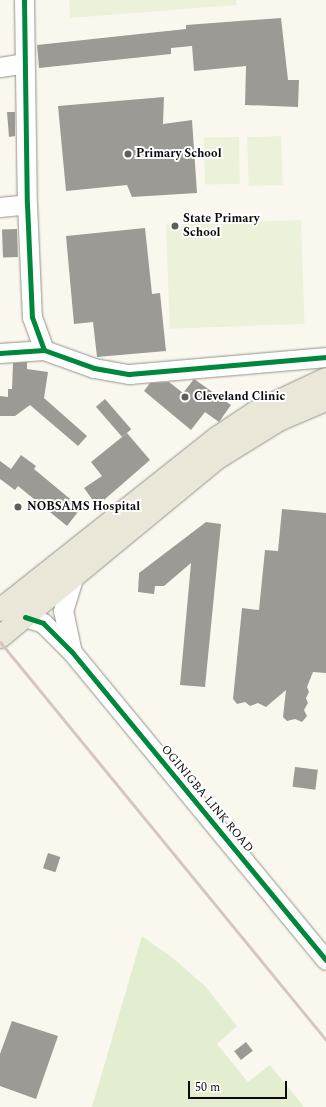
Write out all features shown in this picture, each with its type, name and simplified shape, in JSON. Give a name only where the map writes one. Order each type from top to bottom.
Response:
[{"type":"main road","points":[[0,638],[14,612],[217,438],[256,412],[326,379]]},
{"type":"main road","points":[[14,612],[74,576],[216,459],[279,420],[326,400]]},
{"type":"street","points":[[24,0],[27,204],[32,317],[44,350]]},
{"type":"street","points":[[0,67],[24,64]]},
{"type":"street","points":[[0,207],[27,204]]},
{"type":"street","points":[[0,353],[44,350],[94,368],[129,374],[165,373],[326,357]]},
{"type":"street","points":[[72,652],[66,632],[63,611],[74,576]]},
{"type":"street","name":"OGINIGBA LINK ROAD","points":[[14,612],[43,623],[72,652],[326,960]]},
{"type":"green space","points":[[69,0],[236,0],[237,5],[70,18]]},
{"type":"green space","points":[[281,136],[283,185],[249,186],[247,137]]},
{"type":"green space","points":[[239,137],[240,184],[205,185],[204,138]]},
{"type":"green space","points":[[301,220],[305,324],[170,329],[166,225]]},
{"type":"green space","points":[[142,936],[174,959],[205,986],[237,1026],[217,1044],[248,1082],[270,1065],[304,1107],[92,1107]]},
{"type":"building","points":[[281,18],[288,80],[299,80],[298,107],[245,105],[246,66],[194,71],[192,46],[171,48],[171,54],[39,68],[37,45],[186,29],[186,25]]},
{"type":"building","name":"Primary School","points":[[164,97],[163,124],[192,120],[197,193],[132,197],[127,185],[66,191],[58,106]]},
{"type":"building","points":[[7,112],[15,112],[15,136],[9,137]]},
{"type":"building","points":[[145,228],[152,294],[160,293],[166,351],[97,357],[93,322],[74,324],[66,236]]},
{"type":"building","points":[[17,229],[18,257],[3,258],[2,230]]},
{"type":"building","points":[[27,362],[27,369],[48,372],[44,398],[87,436],[78,446],[30,405],[15,416],[0,416],[0,396],[8,397],[8,389],[12,389],[13,363]]},
{"type":"building","points":[[194,379],[231,405],[219,422],[205,412],[191,430],[144,391],[150,383],[169,382],[183,393]]},
{"type":"building","points":[[105,399],[131,429],[122,437],[96,407]]},
{"type":"building","points":[[127,433],[150,460],[97,506],[84,488],[102,476],[91,462]]},
{"type":"building","points":[[21,455],[36,466],[34,469],[81,508],[67,526],[18,486],[15,490],[0,479],[0,461],[11,469]]},
{"type":"building","points":[[282,509],[326,513],[326,673],[313,672],[307,687],[309,692],[306,698],[308,703],[304,710],[307,716],[302,722],[295,719],[287,721],[283,717],[286,690],[266,707],[258,703],[250,706],[245,702],[237,704],[233,699],[242,608],[259,610],[265,550],[278,551]]},
{"type":"building","points":[[206,522],[221,524],[205,687],[180,685],[191,563],[164,586],[155,586],[154,594],[138,592],[139,573]]},
{"type":"building","points":[[295,767],[318,770],[315,790],[293,787]]},
{"type":"building","points":[[48,853],[60,857],[55,872],[43,868]]},
{"type":"building","points":[[12,1021],[58,1036],[36,1099],[0,1086],[0,1054]]},
{"type":"building","points":[[246,1042],[253,1051],[241,1060],[234,1051]]},
{"type":"railway","points":[[0,642],[326,1040]]},
{"type":"cycle path","points":[[24,0],[27,204],[32,317],[44,350]]},
{"type":"cycle path","points":[[0,353],[44,350],[94,368],[129,374],[326,357]]},
{"type":"cycle path","points":[[25,617],[43,623],[72,652],[326,960]]},
{"type":"place","name":"Primary School","points":[[128,154]]},
{"type":"place","name":"State Primary School","points":[[175,226]]},
{"type":"place","name":"Cleveland Clinic","points":[[185,397]]},
{"type":"place","name":"NOBSAMS Hospital","points":[[18,507]]}]
